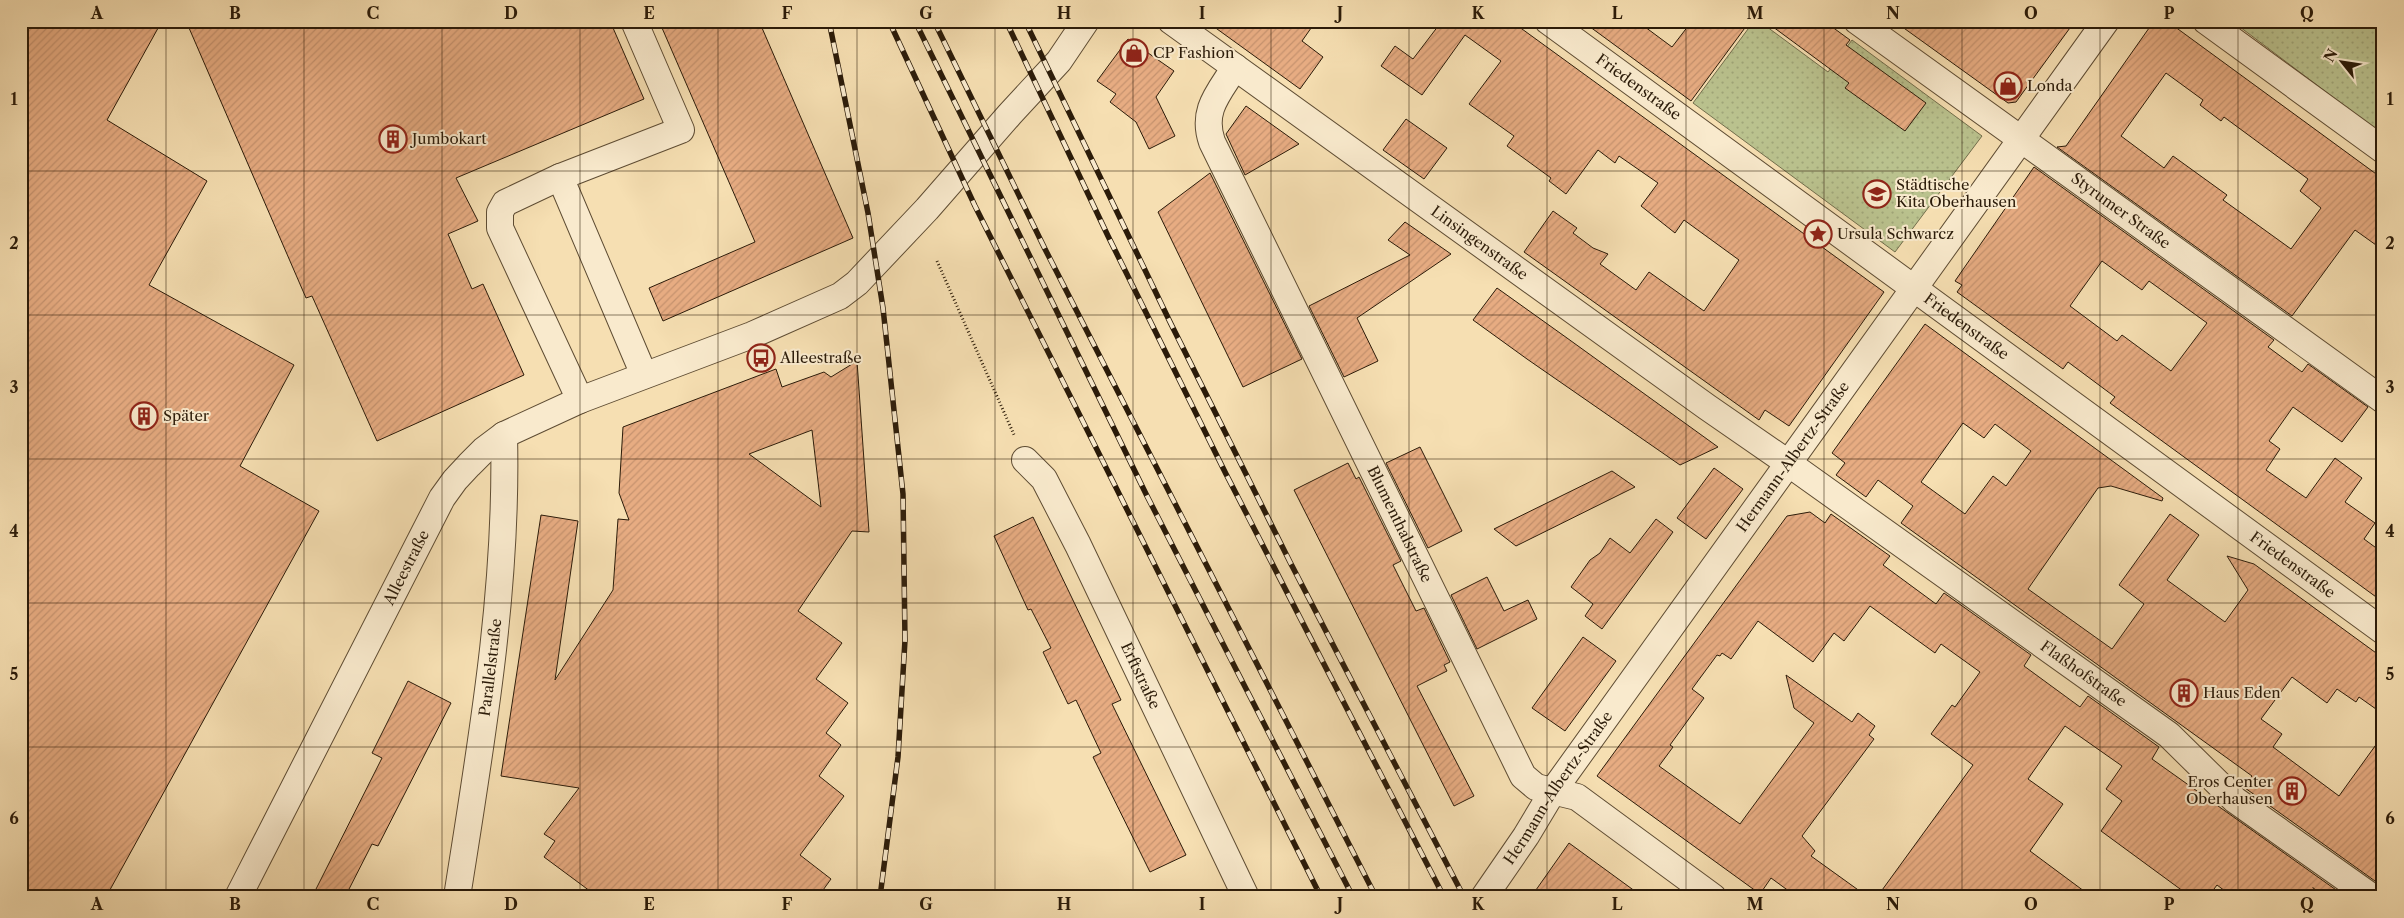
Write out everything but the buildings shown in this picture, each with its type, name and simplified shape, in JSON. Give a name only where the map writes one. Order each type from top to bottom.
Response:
[{"type":"street","points":[[580,400],[500,228],[500,212],[504,203],[560,178],[681,130],[634,21]]},
{"type":"street","name":"Linsingenstraße","points":[[1171,21],[1707,407],[1788,462]]},
{"type":"street","name":"Friedenstraße","points":[[1548,21],[2383,631]]},
{"type":"street","name":"Styrumer Straße","points":[[1858,21],[2383,400]]},
{"type":"street","name":"Hermann-Albertz-Straße","points":[[1484,897],[1526,836],[1553,791],[2106,21]]},
{"type":"street","points":[[2206,21],[2383,150]]},
{"type":"street","name":"Alleestraße","points":[[238,897],[442,498],[455,480],[474,460],[504,435],[580,400],[752,335],[840,296],[857,282],[927,209],[1010,114],[1060,61],[1080,31]]},
{"type":"street","name":"Blumenthalstraße","points":[[1234,67],[1210,106],[1208,124],[1212,142],[1522,776],[1536,787],[1577,797],[1713,897]]},
{"type":"street","points":[[560,178],[644,375]]},
{"type":"street","name":"Parallelstraße","points":[[457,897],[499,602],[505,485],[504,435]]},
{"type":"street","name":"Erftstraße","points":[[1025,460],[1044,479],[1057,504],[1246,897]]},
{"type":"street","name":"Flaßhofstraße","points":[[1788,462],[2169,735],[2235,800],[2372,897]]},
{"type":"path","points":[[937,261],[1025,460]]},
{"type":"green space","name":"Städtische Kita Oberhausen","points":[[1754,21],[1759,21],[1828,72],[1852,40],[1982,136],[1895,252],[1693,103]]},
{"type":"green space","points":[[2232,21],[2383,21],[2383,135]]},
{"type":"railway","points":[[829,21],[868,213],[883,308],[903,494],[905,640],[898,757],[880,897]]},
{"type":"railway","points":[[889,21],[975,206],[1321,897]]},
{"type":"railway","points":[[915,21],[1147,496],[1353,897]]},
{"type":"railway","points":[[934,21],[1045,249],[1376,897]]},
{"type":"railway","points":[[1006,21],[1108,236],[1226,474],[1444,897]]},
{"type":"railway","points":[[1025,21],[1171,324],[1290,562],[1464,897]]},
{"type":"place","name":"CP Fashion","points":[[1134,53]]},
{"type":"place","name":"Londa","points":[[2008,86]]},
{"type":"place","name":"Jumbokart","points":[[393,139]]},
{"type":"place","name":"Städtische Kita Oberhausen","points":[[1877,194]]},
{"type":"place","name":"Ursula Schwarcz","points":[[1818,234]]},
{"type":"place","name":"Alleestraße","points":[[761,358]]},
{"type":"place","name":"Später","points":[[144,416]]},
{"type":"place","name":"Haus Eden","points":[[2184,693]]},
{"type":"place","name":"Eros Center Oberhausen","points":[[2292,791]]}]
